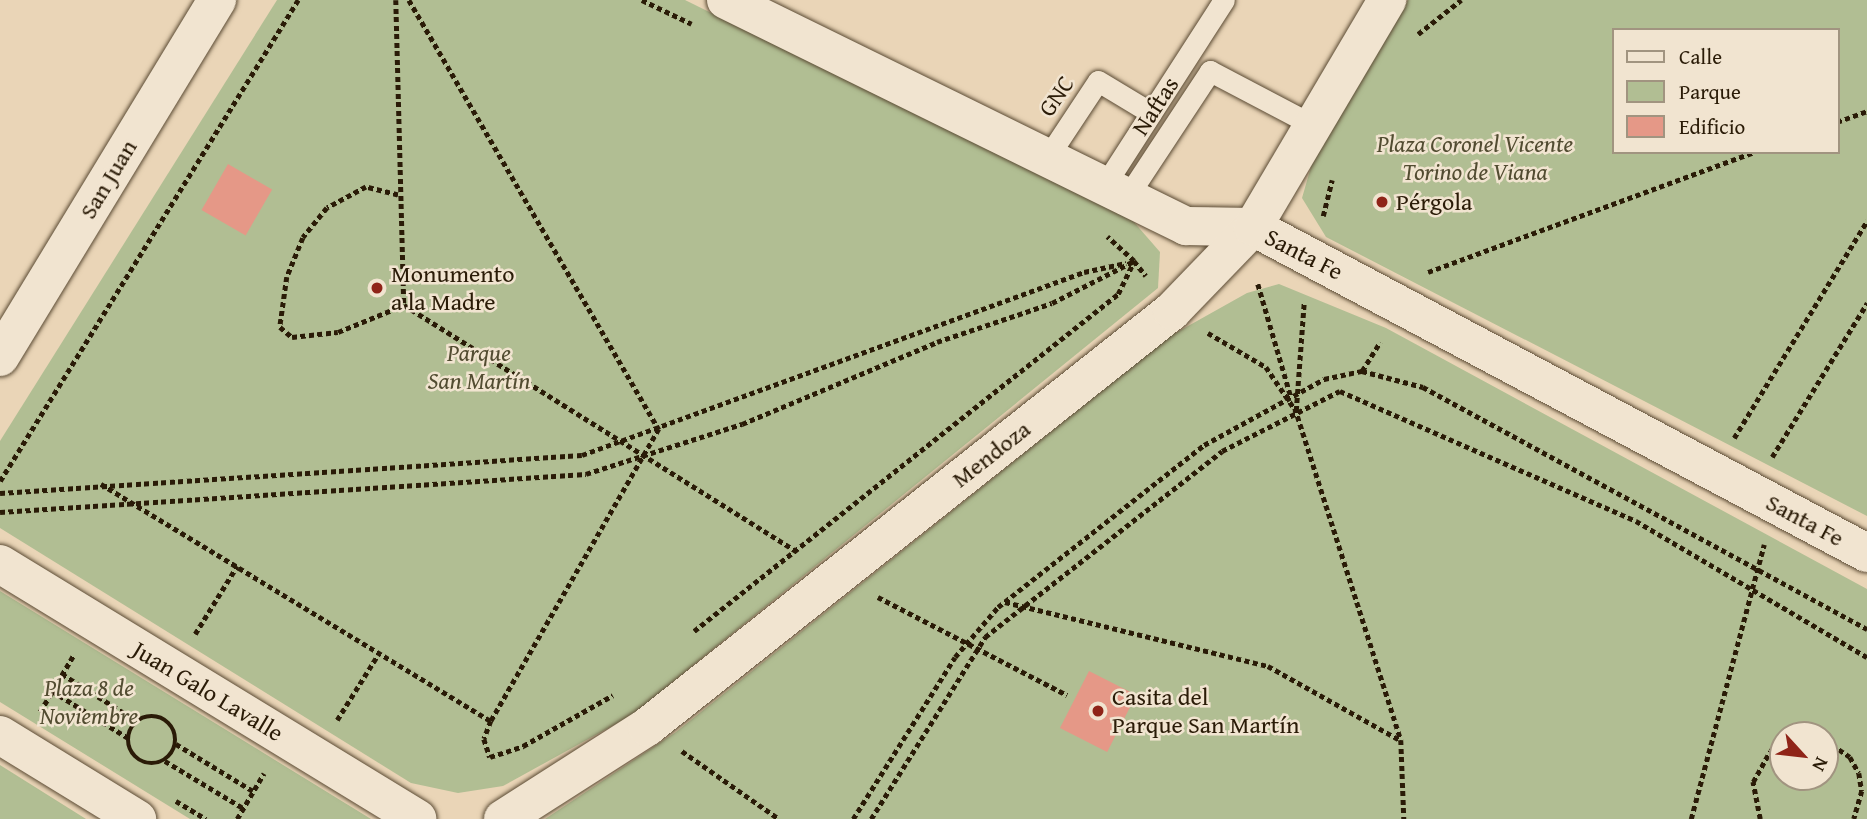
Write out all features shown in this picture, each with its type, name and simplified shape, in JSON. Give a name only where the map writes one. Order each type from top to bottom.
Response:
[{"type":"street","name":"San Juan","points":[[0,358],[217,0]]},
{"type":"street","name":"Santa Fe","points":[[726,0],[1186,226],[1248,232],[1311,256],[1867,553]]},
{"type":"street","name":"Mendoza","points":[[503,819],[647,727],[1172,311],[1248,232],[1387,0]]},
{"type":"street","name":"Juan Galo Lavalle","points":[[0,564],[417,819]]},
{"type":"street","points":[[0,735],[137,819]]},
{"type":"lane","points":[[1115,191],[1151,113],[1224,0]]},
{"type":"lane","name":"Naftas","points":[[1115,191],[1210,71],[1313,125]]},
{"type":"lane","name":"GNC","points":[[1047,158],[1098,81],[1151,113]]},
{"type":"path","points":[[0,481],[298,0]]},
{"type":"path","points":[[396,0],[398,195],[404,305]]},
{"type":"path","points":[[409,0],[659,429]]},
{"type":"path","points":[[642,0],[704,31]]},
{"type":"path","points":[[1413,38],[1461,0]]},
{"type":"path","points":[[1839,121],[1867,111]]},
{"type":"path","points":[[1434,280],[1422,274],[1750,154]]},
{"type":"path","points":[[1291,396],[1311,256],[1335,167]]},
{"type":"path","points":[[398,195],[366,187],[327,208],[303,238],[287,277],[280,327],[292,337],[338,332],[404,305]]},
{"type":"path","points":[[1315,199],[1323,218],[1334,224]]},
{"type":"path","points":[[1713,471],[1867,221]]},
{"type":"path","points":[[1098,229],[1134,261],[1172,311],[1266,368],[1291,396],[1296,411]]},
{"type":"path","points":[[1248,232],[1291,396],[1401,740],[1404,819]]},
{"type":"path","points":[[0,493],[101,484],[366,473],[582,455],[1084,272],[1134,261]]},
{"type":"path","points":[[0,512],[132,503],[358,494],[586,474],[1052,303],[1134,261]]},
{"type":"path","points":[[691,634],[1118,294],[1134,261]]},
{"type":"path","points":[[1691,819],[1753,590],[1764,498],[1772,457],[1867,303]]},
{"type":"path","points":[[404,305],[837,576],[1067,695]]},
{"type":"path","points":[[1362,371],[1403,305]]},
{"type":"path","points":[[853,819],[967,643],[1004,602],[1204,445],[1291,396],[1362,371],[1423,387],[1867,629]]},
{"type":"path","points":[[871,819],[977,648],[1022,606],[1222,451],[1339,391],[1352,394],[1636,521],[1867,657]]},
{"type":"path","points":[[618,692],[523,746],[489,757],[484,739],[491,721],[659,429]]},
{"type":"path","points":[[1722,431],[1744,442]]},
{"type":"path","points":[[1762,452],[1784,463]]},
{"type":"path","points":[[101,484],[491,721]]},
{"type":"path","points":[[173,670],[237,566]]},
{"type":"path","points":[[1004,602],[1268,666],[1401,740]]},
{"type":"path","points":[[37,716],[77,649]]},
{"type":"path","points":[[314,756],[379,653]]},
{"type":"path","points":[[62,674],[137,721]]},
{"type":"path","points":[[52,691],[128,738],[141,762],[165,761],[243,808]]},
{"type":"path","points":[[128,738],[137,721],[155,715],[166,720],[176,744],[253,791]]},
{"type":"path","points":[[647,727],[779,819]]},
{"type":"path","points":[[165,761],[176,744]]},
{"type":"path","points":[[1839,750],[1850,757],[1859,773],[1856,818]]},
{"type":"path","points":[[1759,819],[1753,782],[1769,753]]},
{"type":"path","points":[[237,819],[268,766]]},
{"type":"green space","name":"Parque San Martín","points":[[277,0],[685,0],[1133,221],[1160,252],[1158,288],[632,715],[503,786],[458,793],[411,783],[0,528],[0,441]]},
{"type":"green space","name":"Plaza Coronel Vicente Torino de Viana","points":[[1408,0],[1867,0],[1867,516],[1326,237],[1302,198],[1315,153]]},
{"type":"green space","points":[[1279,284],[1386,328],[1867,589],[1867,819],[545,819],[676,732],[1172,335],[1247,293]]},
{"type":"green space","name":"Plaza 8 de Noviembre","points":[[0,591],[371,819],[190,819],[0,702]]},
{"type":"green space","points":[[0,765],[86,819],[0,819]]},
{"type":"building","points":[[228,164],[272,189],[246,235],[202,210]]},
{"type":"building","name":"Casita del Parque San Martín","points":[[1089,671],[1136,695],[1107,752],[1060,728]]},
{"type":"place","name":"Pérgola","points":[[1382,202]]},
{"type":"place","name":"Monumento a la Madre","points":[[377,288]]},
{"type":"place","name":"Casita del Parque San Martín","points":[[1098,711]]}]
